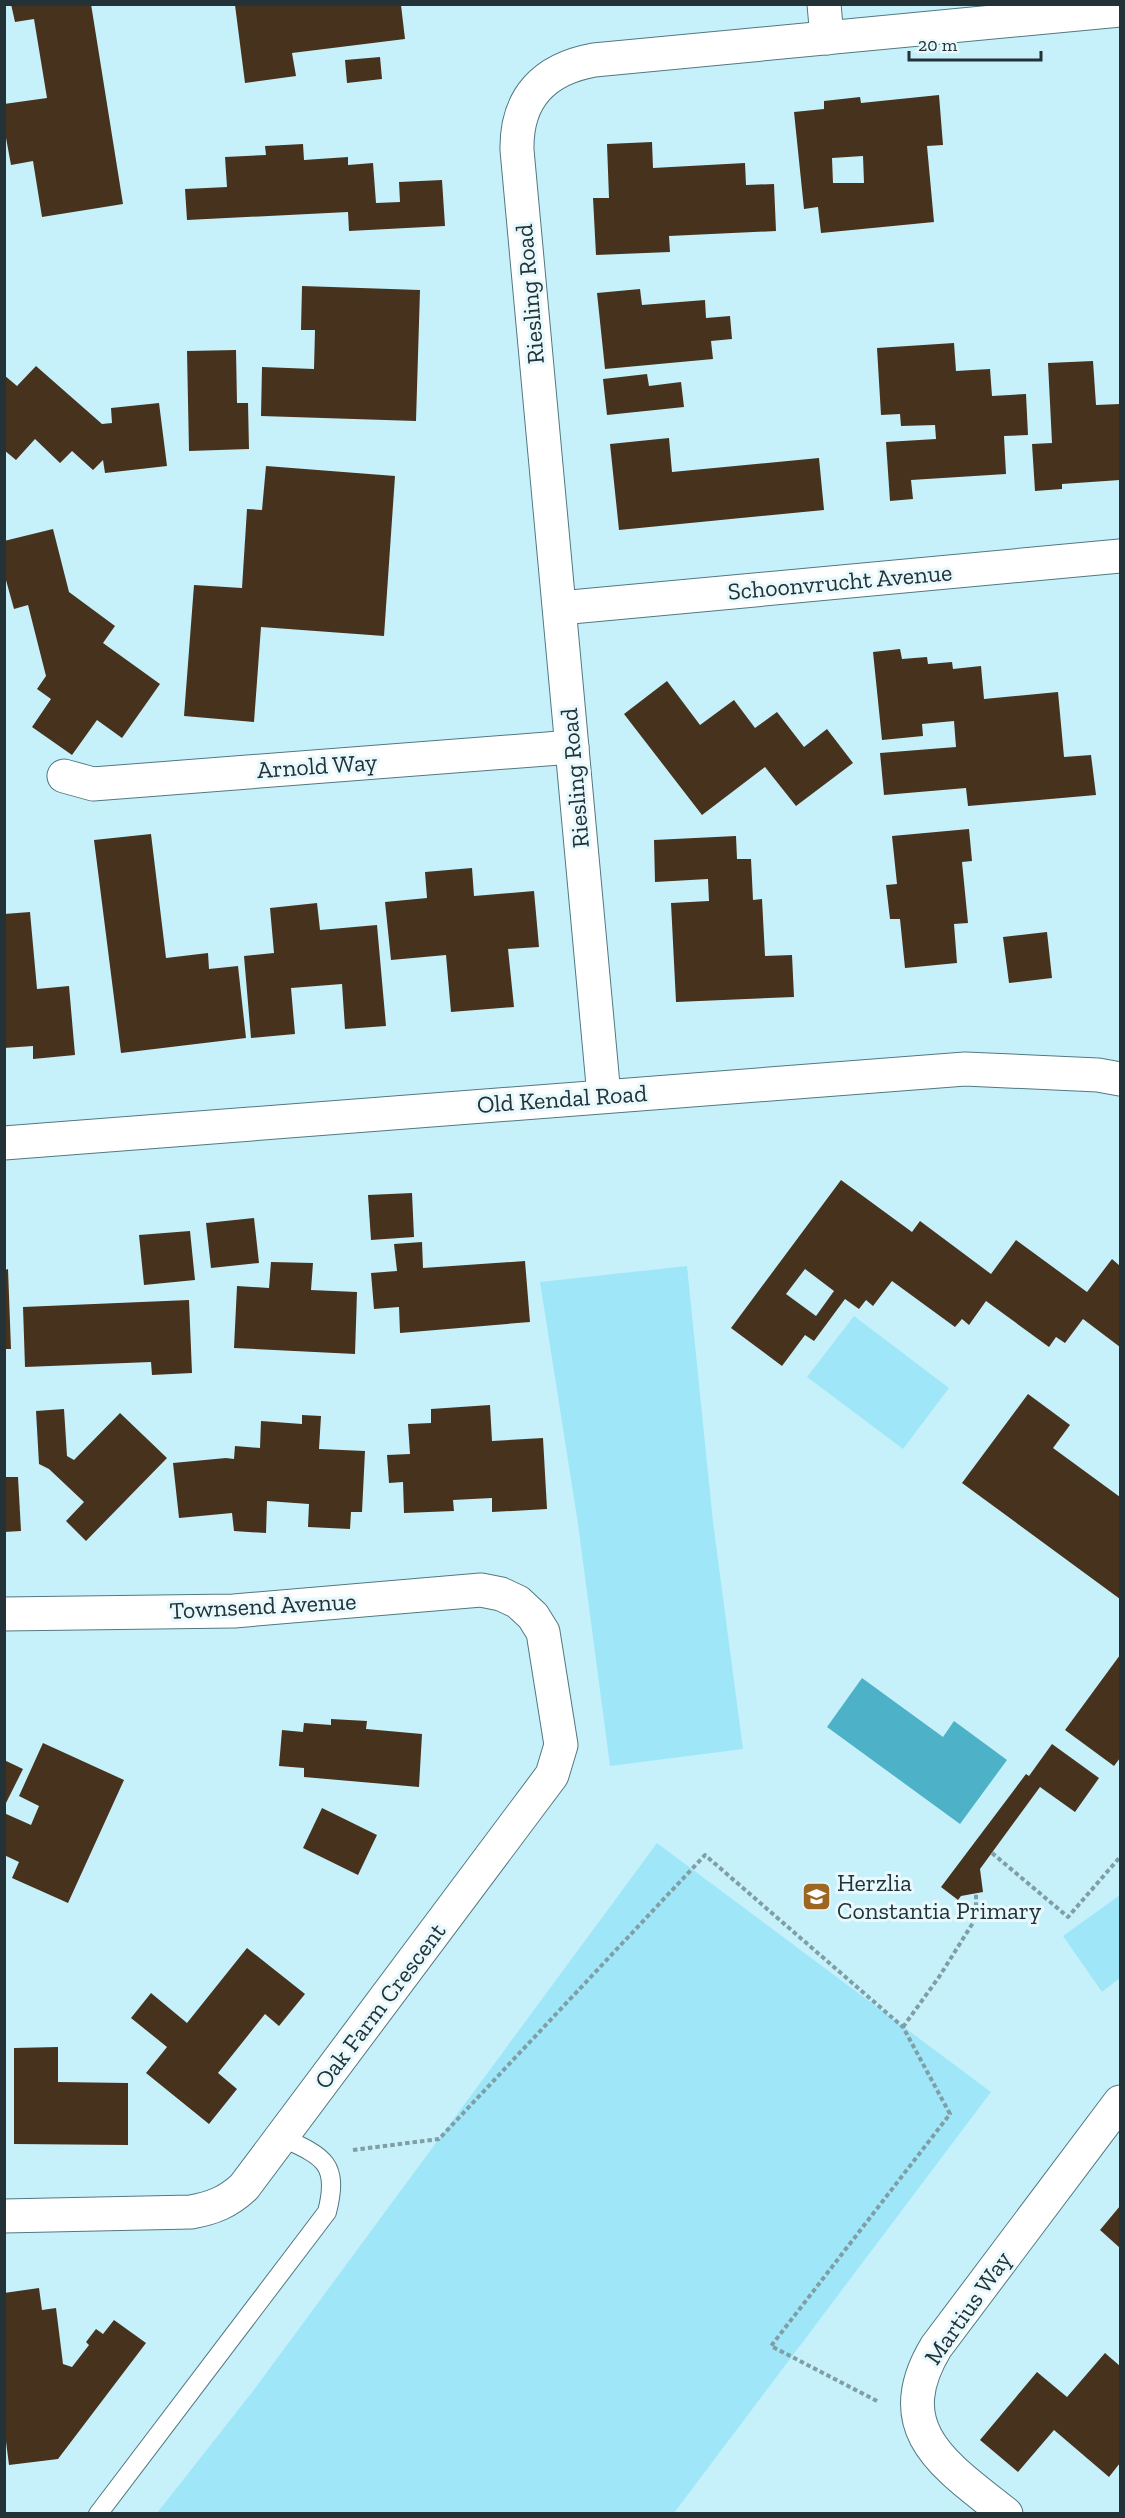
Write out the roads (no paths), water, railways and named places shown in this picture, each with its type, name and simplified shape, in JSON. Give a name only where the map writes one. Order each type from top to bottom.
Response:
[{"type":"street","points":[[824,4],[827,38]]},
{"type":"street","name":"Riesling Road","points":[[604,1096],[517,150],[517,133],[528,99],[540,83],[556,71],[574,63],[1120,10]]},
{"type":"street","name":"Schoonvrucht Avenue","points":[[560,608],[1120,556]]},
{"type":"street","name":"Arnold Way","points":[[64,776],[93,784],[572,747]]},
{"type":"street","name":"Old Kendal Road","points":[[4,1143],[965,1070],[1098,1075],[1120,1079]]},
{"type":"street","name":"Townsend Avenue","points":[[4,1614],[234,1611],[482,1590],[501,1594],[518,1602]]},
{"type":"street","name":"Oak Farm Crescent","points":[[4,2216],[191,2212],[221,2204],[244,2187],[552,1775],[561,1745],[543,1632],[533,1616],[518,1602]]},
{"type":"street","name":"Martius Way","points":[[1006,2514],[950,2469],[937,2456],[927,2440],[920,2423],[918,2391],[924,2367],[936,2347],[1120,2102]]},
{"type":"lane","points":[[98,2514],[327,2212],[332,2194],[331,2176],[319,2155],[281,2137]]},
{"type":"place","name":"Herzlia Constantia Primary","points":[[816,1897]]}]
